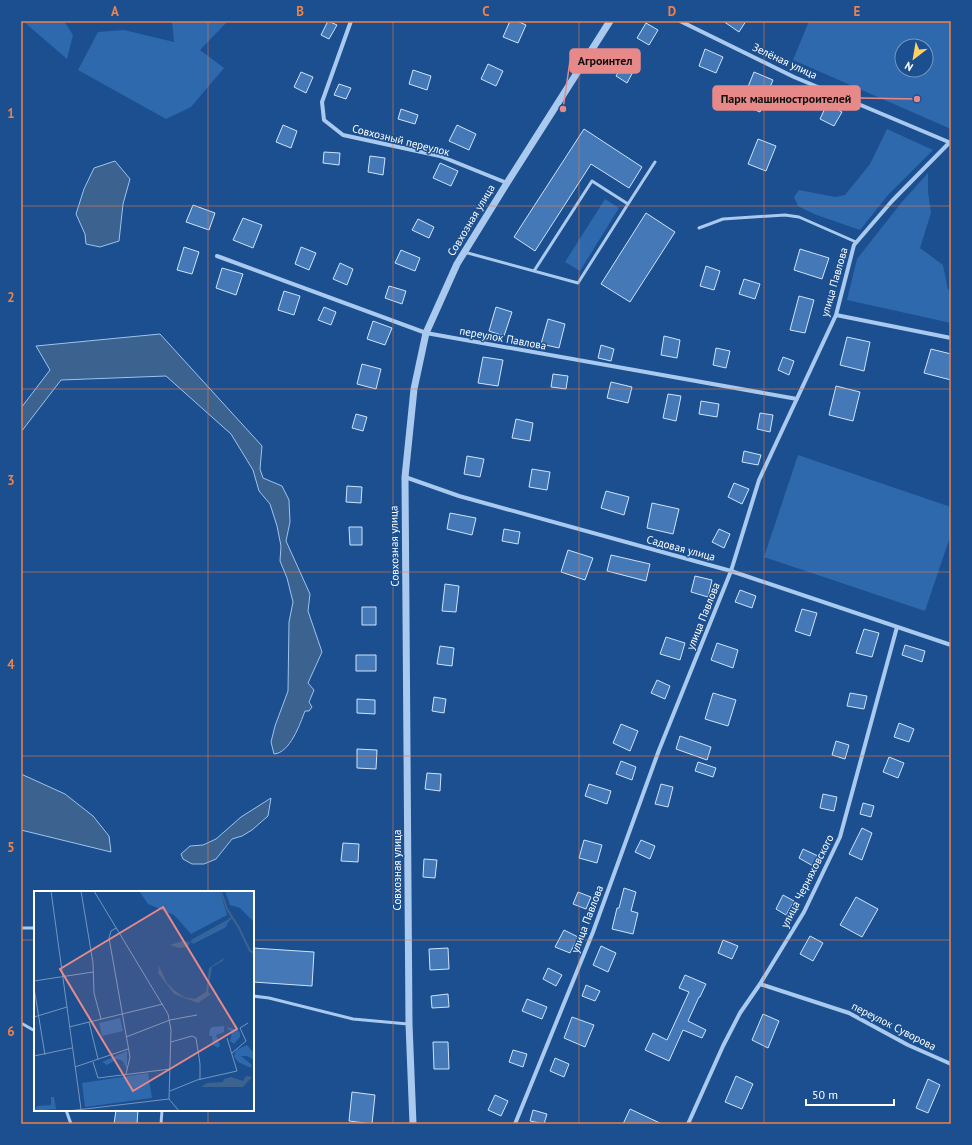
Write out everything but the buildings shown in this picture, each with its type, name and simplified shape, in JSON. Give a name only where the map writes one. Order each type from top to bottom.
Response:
[{"type":"street","name":"Совхозный переулок","points":[[351,21],[322,102],[324,120],[343,135],[440,156],[507,183]]},
{"type":"street","name":"Совхозная улица","points":[[413,1124],[409,1024],[405,477],[414,389],[426,333],[457,264],[610,21]]},
{"type":"street","name":"Зелёная улица","points":[[680,21],[794,77],[950,143]]},
{"type":"street","name":"улица Павлова","points":[[515,1124],[593,932],[659,750],[731,571],[760,480],[836,315],[852,252],[856,242],[892,201],[950,143]]},
{"type":"street","name":"переулок Павлова","points":[[217,256],[426,333],[797,399]]},
{"type":"street","points":[[836,315],[951,338]]},
{"type":"street","name":"Садовая улица","points":[[405,477],[459,496],[731,571],[951,644]]},
{"type":"street","name":"улица Черняховского","points":[[688,1124],[726,1040],[740,1013],[760,984],[804,912],[840,838],[897,627]]},
{"type":"street","name":"переулок Суворова","points":[[760,984],[849,1013],[908,1045],[951,1064]]},
{"type":"lane","points":[[464,252],[578,283],[655,162]]},
{"type":"lane","points":[[534,271],[592,181],[628,204]]},
{"type":"lane","points":[[699,228],[723,219],[785,215],[799,217],[856,242]]},
{"type":"lane","points":[[21,928],[34,928]]},
{"type":"lane","points":[[254,996],[269,998],[353,1019],[409,1024]]},
{"type":"lane","points":[[21,1023],[34,1030]]},
{"type":"lane","points":[[66,1111],[71,1124]]},
{"type":"lane","points":[[161,1124],[162,1111]]},
{"type":"shaded area","points":[[23,21],[64,21],[73,35],[67,59]]},
{"type":"shaded area","points":[[172,21],[228,21],[200,50],[224,68],[191,107],[166,119],[78,70],[98,32],[124,30],[174,42]]},
{"type":"shaded area","points":[[809,21],[951,21],[951,129],[793,60]]},
{"type":"shaded area","points":[[887,129],[933,150],[888,195],[860,230],[814,214],[798,206],[794,197],[799,190],[835,197],[845,195],[870,164]]},
{"type":"shaded area","points":[[115,161],[130,179],[123,204],[119,241],[100,247],[86,244],[85,234],[76,214],[84,189],[94,168]]},
{"type":"shaded area","points":[[928,173],[928,192],[931,213],[920,248],[943,265],[948,290],[951,290],[951,323],[847,300],[857,259],[901,203]]},
{"type":"shaded area","points":[[605,199],[619,208],[580,271],[565,262]]},
{"type":"shaded area","points":[[160,334],[262,446],[260,469],[263,478],[282,486],[289,500],[290,522],[286,541],[310,594],[308,611],[322,652],[308,683],[314,690],[309,702],[312,707],[309,711],[305,711],[290,743],[285,749],[274,754],[271,742],[275,726],[288,691],[289,622],[293,602],[287,578],[280,561],[281,546],[270,504],[259,491],[253,470],[231,434],[166,376],[61,380],[21,432],[21,408],[50,370],[36,346]]},
{"type":"shaded area","points":[[798,455],[951,507],[951,534],[925,611],[764,557]]},
{"type":"shaded area","points":[[21,774],[65,794],[93,816],[109,836],[111,852],[21,830]]},
{"type":"shaded area","points":[[271,798],[268,816],[252,830],[242,836],[232,839],[216,859],[204,864],[192,864],[183,859],[181,854],[190,846],[203,845],[216,839],[241,817]]},
{"type":"place","name":"Парк машиностроителей","points":[[917,99]]},
{"type":"place","name":"Агроинтел","points":[[563,109]]}]
